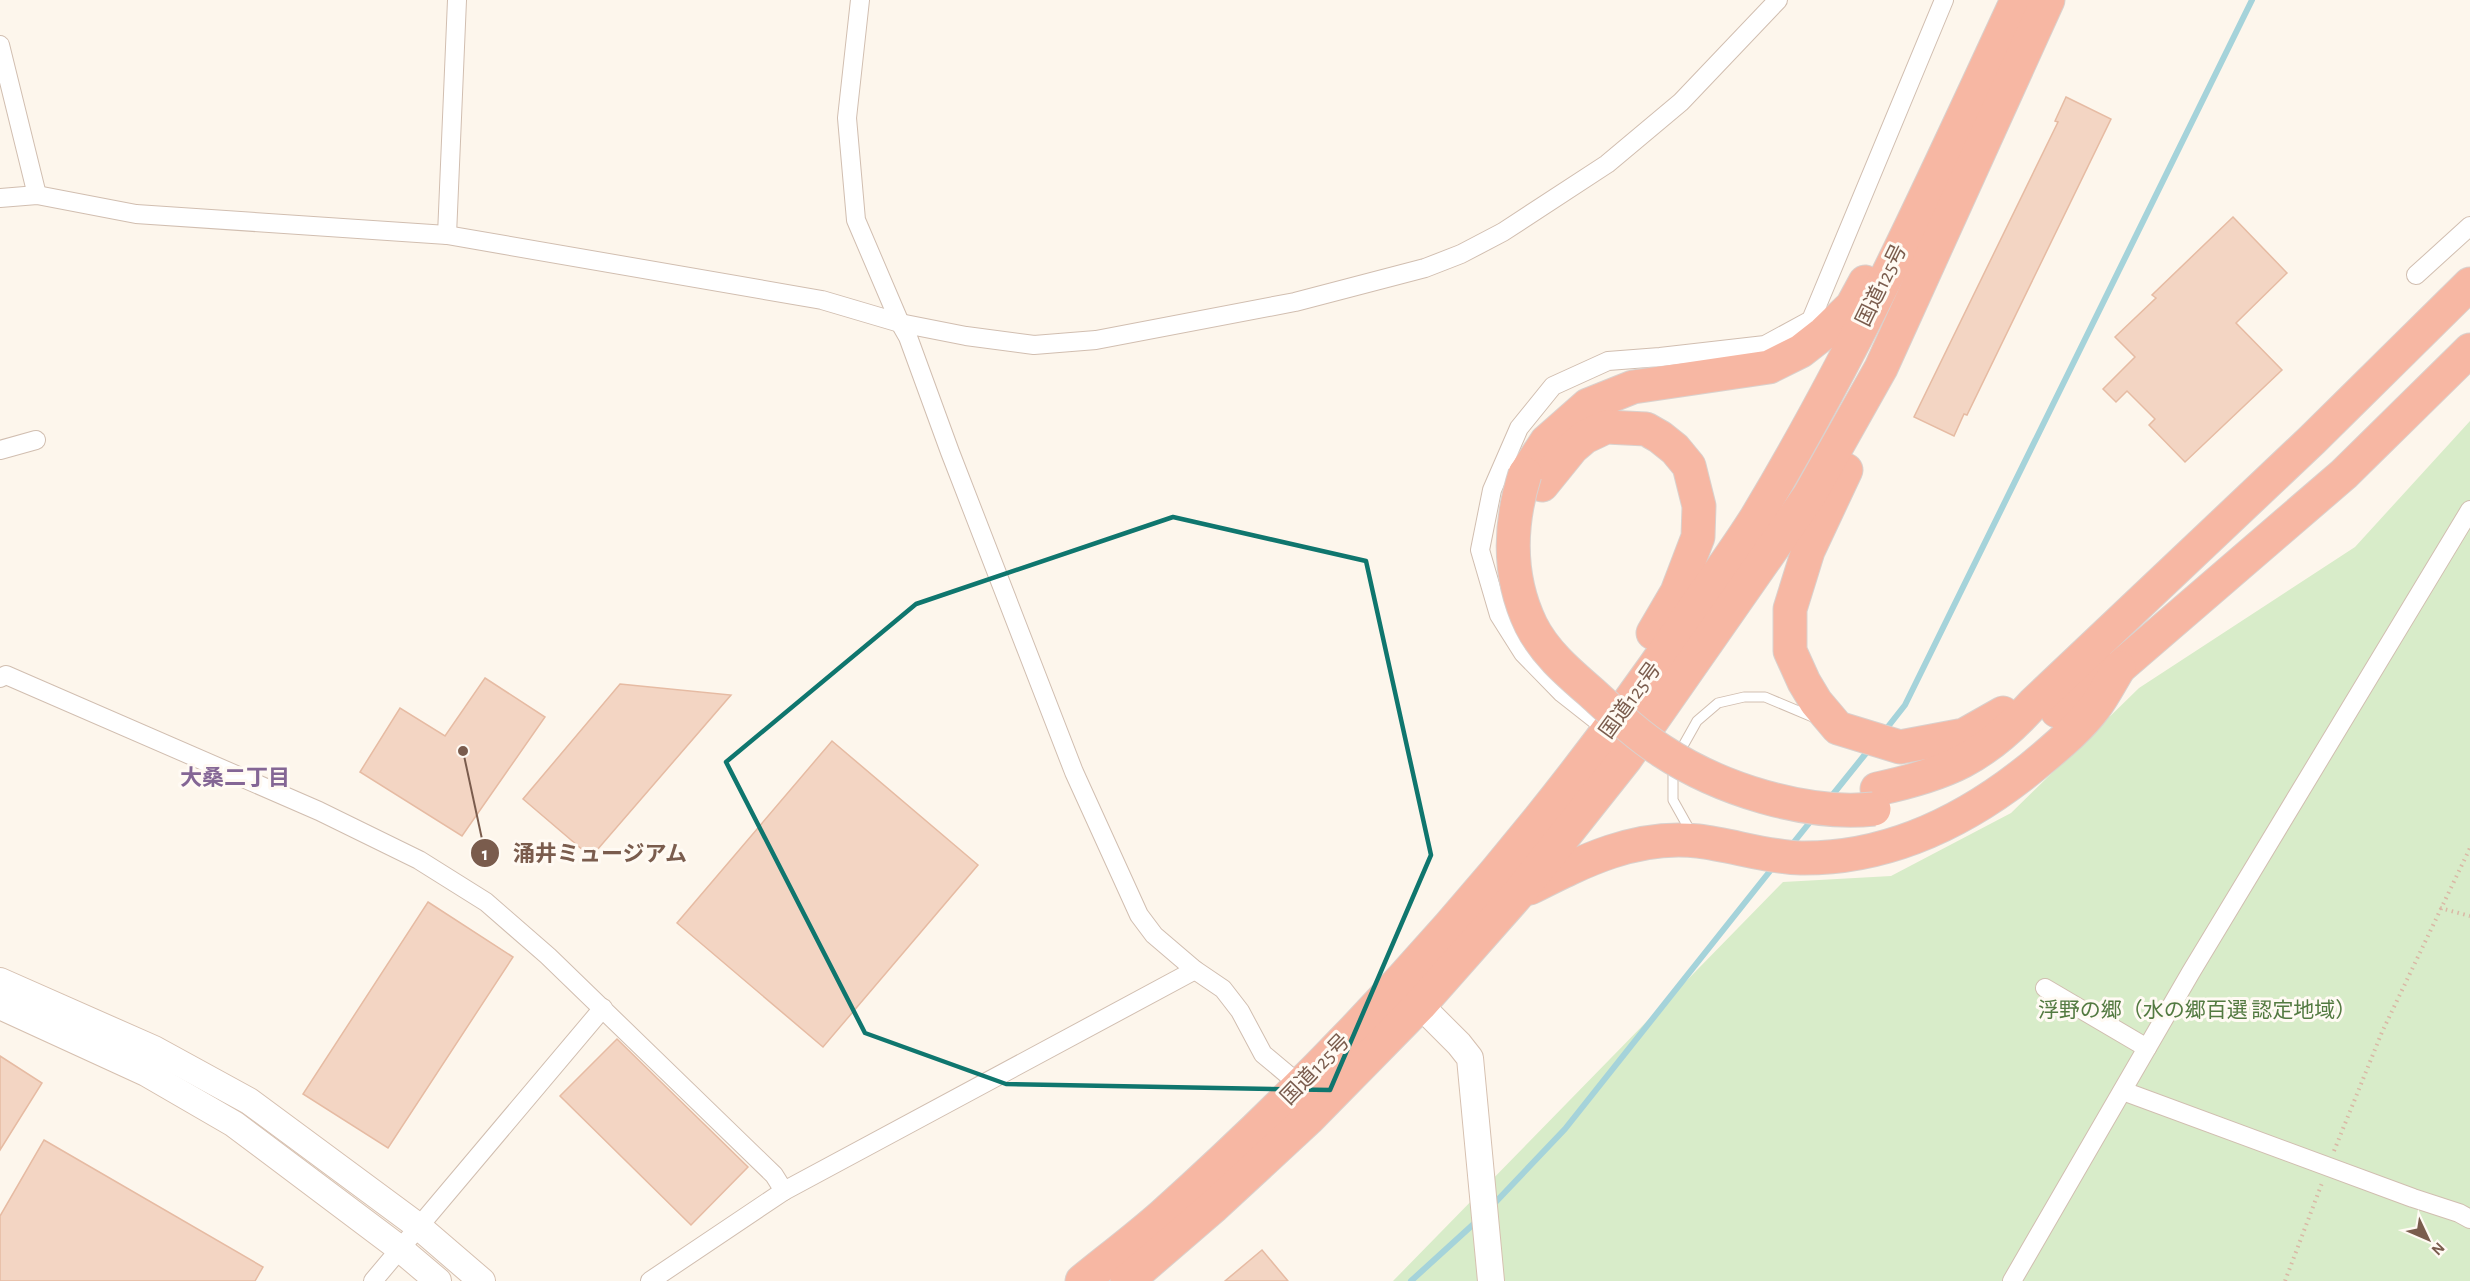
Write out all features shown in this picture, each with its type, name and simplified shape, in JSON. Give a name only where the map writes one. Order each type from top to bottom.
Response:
[{"type":"highway","name":"国道125号","points":[[1127,1281],[1214,1206],[1308,1119],[1409,993],[1499,871],[1639,689],[1755,520],[1848,354],[1964,116],[2017,0]]},
{"type":"highway","name":"国道125号","points":[[1082,1281],[1160,1218],[1300,1085],[1409,993],[1518,894],[1626,758],[1809,496],[1881,368],[2048,0]]},
{"type":"highway","points":[[1964,116],[1932,150],[1852,306],[1824,333],[1801,351],[1769,367],[1633,387],[1588,405],[1546,442],[1534,480],[1512,530],[1517,590],[1532,626],[1549,652],[1642,737],[1664,753],[1704,774],[1754,793],[1797,806],[1851,811],[1972,758],[2008,731],[2033,704],[2312,440],[2470,284]]},
{"type":"highway","points":[[1875,799],[1909,802],[1949,790],[1999,762],[2082,687],[2120,667],[2344,474],[2470,350]]},
{"type":"highway","points":[[1881,368],[1873,413],[1808,551],[1790,609],[1790,651],[1812,695],[1847,732],[1900,747],[1964,735],[2002,713],[2033,704]]},
{"type":"highway","points":[[1534,480],[1585,437],[1606,427],[1646,429],[1675,449],[1689,466],[1699,506],[1698,537],[1677,592],[1644,648],[1639,689]]},
{"type":"highway","points":[[1518,894],[1609,850],[1637,843],[1696,840],[1799,858],[1845,855],[1902,842],[1951,822],[2012,785],[2056,747],[2094,708],[2120,667]]},
{"type":"street","points":[[447,235],[457,0]]},
{"type":"street","points":[[860,0],[847,118],[856,220],[908,337],[1074,772],[1139,915],[1154,934],[1195,970],[1223,990],[1240,1011],[1263,1054],[1300,1085]]},
{"type":"street","points":[[0,198],[37,195],[136,214],[447,235],[822,300],[900,323],[966,336],[1034,345],[1096,340],[1295,302],[1425,268],[1503,232],[1607,165],[1681,102],[1778,0]]},
{"type":"street","points":[[1609,730],[1562,693],[1523,653],[1499,615],[1480,550],[1492,490],[1519,428],[1553,386],[1608,360],[1660,357],[1765,345],[1811,320],[1944,0]]},
{"type":"street","points":[[0,45],[37,195]]},
{"type":"street","points":[[2416,275],[2470,226]]},
{"type":"street","points":[[0,450],[36,440]]},
{"type":"street","points":[[2013,1281],[2147,1048],[2470,510]]},
{"type":"street","points":[[0,678],[6,675],[308,806],[419,861],[486,902],[603,1008],[774,1175],[784,1191]]},
{"type":"street","points":[[650,1281],[784,1191],[1195,970]]},
{"type":"street","points":[[0,981],[154,1049],[249,1101],[418,1226],[483,1281]]},
{"type":"street","points":[[2045,988],[2147,1048]]},
{"type":"street","points":[[1409,993],[1470,1058],[1491,1281]]},
{"type":"street","points":[[0,1006],[146,1073],[234,1124],[399,1248],[438,1281]]},
{"type":"street","points":[[373,1281],[603,1008]]},
{"type":"street","points":[[2123,1091],[2459,1213],[2470,1219]]},
{"type":"lane","points":[[1696,840],[1680,817],[1673,801],[1673,763],[1697,721],[1718,703],[1744,697],[1766,697],[1847,732]]},
{"type":"path","points":[[2285,1281],[2382,1032],[2470,848]]},
{"type":"path","points":[[2440,908],[2470,916]]},
{"type":"highlighted area","points":[[1173,517],[1366,561],[1431,855],[1330,1090],[1006,1084],[865,1033],[726,762],[916,604]]},
{"type":"green space","name":"浮野の郷（水の郷百選 認定地域）","points":[[2470,421],[2470,1281],[1393,1281],[1783,882],[1891,876],[2011,813],[2139,688],[2355,547]]},
{"type":"building","points":[[2066,97],[2111,119],[1967,415],[1964,414],[1954,436],[1914,417],[2058,122],[2055,121]]},
{"type":"building","points":[[2233,217],[2287,273],[2236,323],[2282,370],[2185,462],[2149,425],[2155,419],[2127,391],[2116,402],[2103,389],[2135,357],[2115,337],[2156,298],[2152,295]]},
{"type":"building","points":[[485,678],[545,717],[462,836],[360,772],[400,708],[445,736]]},
{"type":"building","points":[[620,684],[731,695],[591,857],[523,799]]},
{"type":"building","points":[[832,741],[978,865],[823,1047],[677,923]]},
{"type":"building","points":[[428,902],[513,957],[388,1148],[303,1094]]},
{"type":"building","points":[[617,1039],[748,1167],[691,1225],[560,1096]]},
{"type":"building","points":[[0,1056],[42,1083],[0,1150]]},
{"type":"building","points":[[44,1140],[263,1267],[255,1281],[0,1281],[0,1216]]},
{"type":"building","points":[[1262,1250],[1288,1281],[1225,1281]]},
{"type":"waterway","points":[[1883,733],[1905,705],[2252,0]]},
{"type":"waterway","points":[[1830,798],[1871,747]]},
{"type":"waterway","points":[[1790,847],[1814,817]]},
{"type":"waterway","points":[[1491,1207],[1565,1129],[1774,866]]},
{"type":"waterway","points":[[1411,1281],[1478,1220]]},
{"type":"place","name":"涌井ミュージアム","points":[[463,751]]},
{"type":"district","name":"大桑二丁目","points":[[235,777]]}]
